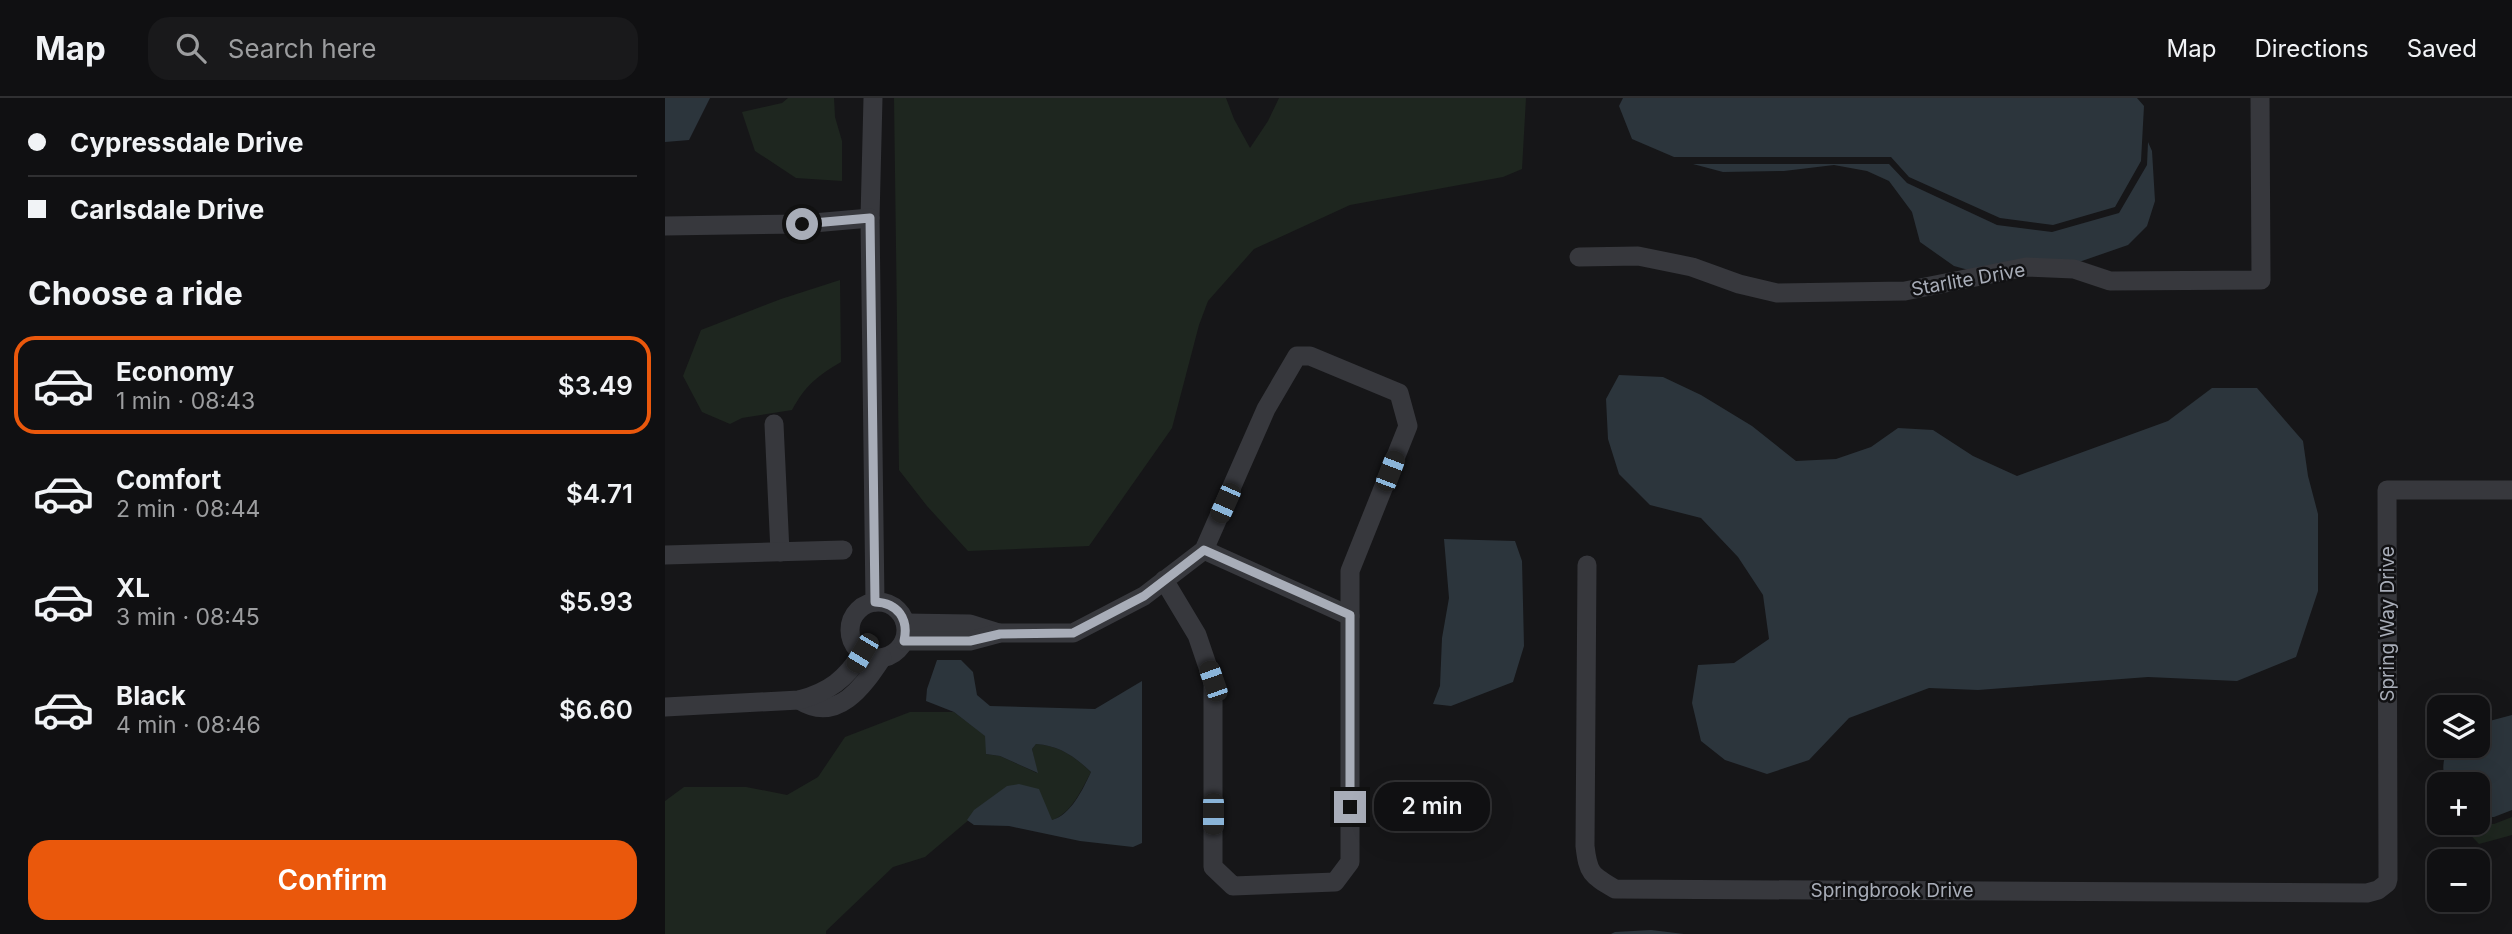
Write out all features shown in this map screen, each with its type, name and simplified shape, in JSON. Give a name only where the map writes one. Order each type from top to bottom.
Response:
[{"type":"street","points":[[873,98],[870,218],[875,602]]},
{"type":"street","name":"Starlite Drive","points":[[1579,257],[1638,256],[1692,267],[1738,284],[1777,293],[1906,291],[2026,267],[2074,269],[2110,281],[2261,280],[2260,98]]},
{"type":"street","points":[[665,226],[802,224],[870,218]]},
{"type":"street","points":[[905,632],[951,632],[970,641],[1000,634],[1073,633],[1144,596],[1164,580],[1204,550],[1266,409],[1297,356],[1310,356],[1399,393],[1408,426],[1350,571],[1350,862],[1335,882],[1233,886],[1213,867],[1213,681],[1197,635],[1164,580]]},
{"type":"street","points":[[774,424],[781,552]]},
{"type":"street","name":"Spring Way Drive","points":[[2387,883],[2387,490],[2512,490]]},
{"type":"street","points":[[665,555],[843,550]]},
{"type":"street","points":[[1204,550],[1350,615]]},
{"type":"street","name":"Springbrook Drive","points":[[1587,565],[1585,846],[1590,871],[1594,877],[1615,889],[2367,893],[2378,890],[2387,883]]},
{"type":"street","points":[[840,693],[866,681],[882,658],[895,652],[905,632],[897,610],[891,605],[875,602],[860,609],[851,623],[851,640],[862,653],[882,658]]},
{"type":"street","points":[[665,707],[799,700],[809,706],[830,708],[862,653]]},
{"type":"shaded area","points":[[665,98],[710,98],[689,140],[665,142]]},
{"type":"shaded area","points":[[788,98],[834,98],[835,117],[842,141],[842,181],[796,178],[755,151],[742,112],[782,103]]},
{"type":"shaded area","points":[[894,98],[1226,98],[1250,148],[1279,98],[1526,98],[1522,169],[1503,177],[1350,205],[1254,249],[1208,301],[1199,325],[1172,428],[1089,546],[968,551],[899,470]]},
{"type":"shaded area","points":[[1623,98],[2137,98],[2144,106],[2141,161],[2115,207],[2053,225],[2000,218],[1909,177],[1891,157],[1674,157],[1632,139],[1619,106]]},
{"type":"shaded area","points":[[2148,142],[2152,151],[2155,201],[2147,226],[2128,245],[2079,262],[1972,271],[1954,266],[1920,242],[1912,212],[1889,181],[1867,171],[1834,165],[1784,171],[1723,172],[1693,164],[1889,164],[1907,183],[1997,225],[2052,232],[2119,213],[2147,165]]},
{"type":"shaded area","points":[[840,280],[841,362],[812,382],[792,410],[742,418],[730,424],[702,412],[683,376],[701,330]]},
{"type":"shaded area","points":[[1619,375],[1663,377],[1701,395],[1752,426],[1796,461],[1836,459],[1871,447],[1898,428],[1933,430],[1973,456],[2017,476],[2168,421],[2212,388],[2257,388],[2303,441],[2308,476],[2318,514],[2318,591],[2296,657],[2237,681],[2148,677],[1978,690],[1929,688],[1849,718],[1809,760],[1767,774],[1725,760],[1701,741],[1692,703],[1698,665],[1734,663],[1769,639],[1763,595],[1738,557],[1701,518],[1650,505],[1619,474],[1608,439],[1606,399]]},
{"type":"shaded area","points":[[1444,539],[1515,541],[1522,561],[1524,646],[1513,682],[1451,706],[1433,704],[1440,686],[1442,638],[1449,598]]},
{"type":"shaded area","points":[[937,660],[961,660],[973,672],[977,695],[990,706],[1095,709],[1142,681],[1142,843],[1133,847],[1080,841],[1009,826],[974,825],[967,820],[974,810],[1007,786],[1019,784],[1039,789],[1052,820],[1071,807],[1091,772],[1066,753],[1045,745],[1036,744],[1032,749],[1038,773],[1000,756],[986,754],[985,736],[954,712],[926,701],[927,689]]},
{"type":"shaded area","points":[[910,712],[954,712],[986,736],[986,754],[1000,756],[1037,773],[1032,749],[1036,744],[1066,753],[1091,772],[1070,807],[1052,820],[971,818],[925,857],[893,867],[826,931],[826,934],[665,934],[665,801],[684,787],[746,787],[787,795],[818,777],[845,737]]},
{"type":"shaded area","points":[[2512,715],[2512,810],[2494,817],[2490,817],[2490,772],[2444,772],[2443,769],[2445,758],[2490,758],[2490,721]]},
{"type":"shaded area","points":[[2512,817],[2512,835],[2479,844],[2470,835],[2490,835],[2490,824]]},
{"type":"shaded area","points":[[1651,930],[1684,934],[1611,934],[1615,932]]},
{"type":"route","points":[[802,224],[870,218],[875,602],[891,605],[902,616],[906,632],[904,641],[970,641],[1000,634],[1073,633],[1144,596],[1204,550],[1350,615],[1350,807]]}]
